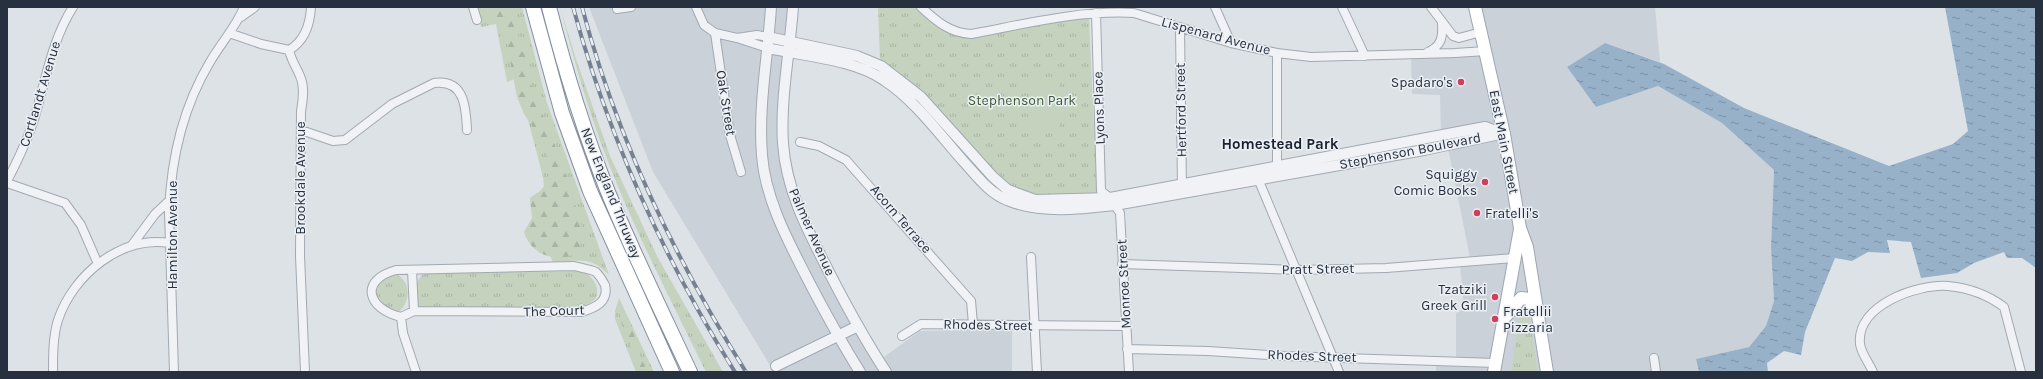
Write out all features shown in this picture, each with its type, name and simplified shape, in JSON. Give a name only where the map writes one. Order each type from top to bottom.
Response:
[{"type":"highway","name":"New England Thruway","points":[[533,7],[558,100],[583,171],[609,235],[672,372]]},
{"type":"highway","name":"New England Thruway","points":[[549,7],[571,88],[598,166],[630,243],[690,372]]},
{"type":"highway","points":[[658,342],[667,372]]},
{"type":"highway","points":[[676,343],[695,372]]},
{"type":"main road","name":"East Main Street","points":[[1475,7],[1504,134],[1520,228],[1527,247],[1547,372]]},
{"type":"main road","points":[[1495,367],[1503,320],[1511,287],[1514,258],[1520,228]]},
{"type":"main road","points":[[1503,320],[1521,298],[1529,300],[1532,303],[1538,316]]},
{"type":"street","name":"Cortlandt Avenue","points":[[7,182],[24,148],[55,44],[65,20],[73,7]]},
{"type":"street","name":"Hamilton Avenue","points":[[174,372],[170,244],[170,200],[173,169],[182,126],[206,69],[240,17],[244,7]]},
{"type":"street","name":"Hamilton Avenue","points":[[240,17],[255,7]]},
{"type":"street","points":[[229,33],[261,44],[289,50],[302,38],[309,25],[311,7]]},
{"type":"street","points":[[473,7],[476,20]]},
{"type":"street","points":[[617,9],[631,7]]},
{"type":"street","points":[[696,7],[704,25],[715,33]]},
{"type":"street","name":"Palmer Avenue","points":[[771,7],[760,128],[762,157],[767,184],[774,209],[786,235],[838,336],[860,372]]},
{"type":"street","name":"Palmer Avenue","points":[[793,7],[783,117],[783,142],[786,167],[792,192],[802,217],[858,326],[886,372]]},
{"type":"street","name":"Lispenard Avenue","points":[[921,7],[927,10],[947,28],[966,34],[1072,15],[1134,10],[1180,27],[1231,43],[1277,53],[1311,57],[1486,51]]},
{"type":"street","points":[[1066,7],[1072,15]]},
{"type":"street","points":[[1215,7],[1231,43]]},
{"type":"street","points":[[1342,7],[1365,56]]},
{"type":"street","points":[[1431,7],[1442,24],[1453,36],[1459,38],[1481,32]]},
{"type":"street","name":"Lyons Place","points":[[1096,13],[1101,191],[1113,202]]},
{"type":"street","points":[[1427,53],[1435,49],[1441,42],[1442,24]]},
{"type":"street","name":"Hertford Street","points":[[1180,27],[1182,189]]},
{"type":"street","name":"Stephenson Boulevard","points":[[715,33],[768,48],[851,66],[882,79],[903,94],[980,180],[995,194],[1006,200],[1040,209],[1096,208],[1113,202],[1277,172],[1485,127],[1504,134]]},
{"type":"street","name":"Oak Street","points":[[715,33],[730,135],[741,172]]},
{"type":"street","name":"Stephenson Boulevard","points":[[737,38],[757,34],[857,56],[881,66],[921,97],[993,177],[1008,190],[1035,200],[1113,202]]},
{"type":"street","name":"Brookdale Avenue","points":[[289,50],[291,62],[301,77],[304,96],[301,111],[300,256],[305,339],[305,372]]},
{"type":"street","points":[[1277,53],[1277,172]]},
{"type":"street","points":[[302,130],[333,141],[345,140],[392,104],[434,83],[448,82],[455,85],[460,94],[467,114],[467,130]]},
{"type":"street","name":"Acorn Terrace","points":[[800,142],[819,146],[846,160],[869,183],[971,301],[973,324]]},
{"type":"street","points":[[1256,175],[1298,270],[1340,372]]},
{"type":"street","points":[[7,182],[65,203],[81,225],[98,264]]},
{"type":"street","points":[[132,245],[155,214],[170,200]]},
{"type":"street","name":"Monroe Street","points":[[1113,202],[1120,213],[1128,372]]},
{"type":"street","points":[[53,372],[53,357],[58,320],[77,286],[98,264],[132,245],[153,241],[170,244]]},
{"type":"street","points":[[1031,257],[1037,372]]},
{"type":"street","name":"Pratt Street","points":[[1122,264],[1298,270],[1386,268],[1514,258]]},
{"type":"street","name":"The Court","points":[[574,266],[596,272],[604,284],[606,293],[600,304],[593,309],[581,312],[414,311],[401,317],[389,314],[376,306],[372,298],[372,290],[376,280],[385,273],[396,270],[574,266]]},
{"type":"street","points":[[412,270],[414,311]]},
{"type":"street","points":[[1872,372],[1861,349],[1860,343],[1864,324],[1883,304],[1898,296],[1918,289],[1949,286],[1979,293],[2004,307],[2021,372]]},
{"type":"street","points":[[401,317],[403,333],[416,372]]},
{"type":"street","name":"Rhodes Street","points":[[902,336],[921,324],[1126,326]]},
{"type":"street","points":[[776,366],[858,326]]},
{"type":"street","name":"Rhodes Street","points":[[1128,350],[1208,351],[1495,367]]},
{"type":"street","points":[[1654,358],[1656,372]]},
{"type":"shaded area","points":[[589,7],[795,7],[787,92],[785,150],[804,219],[881,359],[920,331],[1012,329],[1012,372],[774,372],[653,172]]},
{"type":"shaded area","points":[[1475,7],[1655,7],[1660,62],[1605,43],[1567,67],[1596,107],[1658,86],[1722,123],[1774,170],[1771,247],[1774,301],[1766,326],[1749,347],[1696,359],[1699,372],[1436,372],[1436,363],[1456,364],[1456,313],[1464,309],[1460,264],[1471,263],[1449,153],[1441,130],[1440,95],[1412,94],[1411,57],[1484,53]]},
{"type":"green space","points":[[476,7],[522,7],[547,103],[609,275],[596,264],[590,262],[577,260],[553,262],[551,258],[543,177],[517,78],[507,82],[496,24],[481,27]]},
{"type":"green space","points":[[488,7],[508,7],[524,51],[533,93],[549,130],[569,184],[582,228],[580,252],[572,256],[546,256],[533,247],[524,232],[532,218],[530,198],[540,191],[552,177],[548,159],[537,133],[524,114],[517,97],[507,44]]},
{"type":"green space","points":[[560,7],[576,59],[610,156],[658,258],[723,372],[706,372],[633,222],[607,160],[596,129],[581,84]]},
{"type":"green space","name":"Stephenson Park","points":[[878,7],[917,7],[946,30],[968,37],[1089,16],[1097,197],[1041,197],[1009,186],[880,61]]},
{"type":"green space","points":[[1033,81],[1059,81],[1060,131],[1034,132]]},
{"type":"green space","points":[[582,271],[595,282],[597,292],[593,301],[576,308],[425,309],[420,308],[415,295],[419,279],[425,273]]},
{"type":"green space","points":[[395,274],[401,277],[404,281],[408,292],[405,304],[397,313],[382,306],[377,301],[375,295],[376,286],[384,279]]},
{"type":"green space","points":[[619,298],[654,372],[636,372],[615,319],[615,311]]},
{"type":"green space","points":[[1525,306],[1528,308],[1538,372],[1511,372],[1521,308]]},
{"type":"green space","points":[[621,310],[632,327],[639,354],[648,372],[642,372],[622,325],[620,318]]},
{"type":"water","points":[[1945,7],[2036,7],[2036,268],[2022,258],[2007,258],[2004,252],[1974,263],[1957,273],[1921,278],[1911,242],[1887,240],[1890,253],[1868,252],[1852,261],[1835,258],[1805,332],[1801,355],[1784,351],[1767,363],[1768,372],[1699,372],[1696,359],[1749,347],[1766,326],[1774,301],[1771,247],[1774,170],[1722,123],[1658,86],[1596,107],[1567,67],[1605,43],[1664,64],[1744,108],[1889,166],[1953,144],[1968,131]]},
{"type":"railway","points":[[573,7],[603,103],[640,196],[685,285],[735,372]]},
{"type":"railway","points":[[582,7],[612,103],[650,196],[695,285],[746,372]]},
{"type":"place","name":"Spadaro's","points":[[1461,82]]},
{"type":"place","name":"Squiggy Comic Books","points":[[1485,182]]},
{"type":"place","name":"Fratelli's","points":[[1477,213]]},
{"type":"place","name":"Tzatziki Greek Grill","points":[[1495,297]]},
{"type":"place","name":"Fratellii Pizzaria","points":[[1495,319]]},
{"type":"district","name":"Homestead Park","points":[[1280,144]]}]
